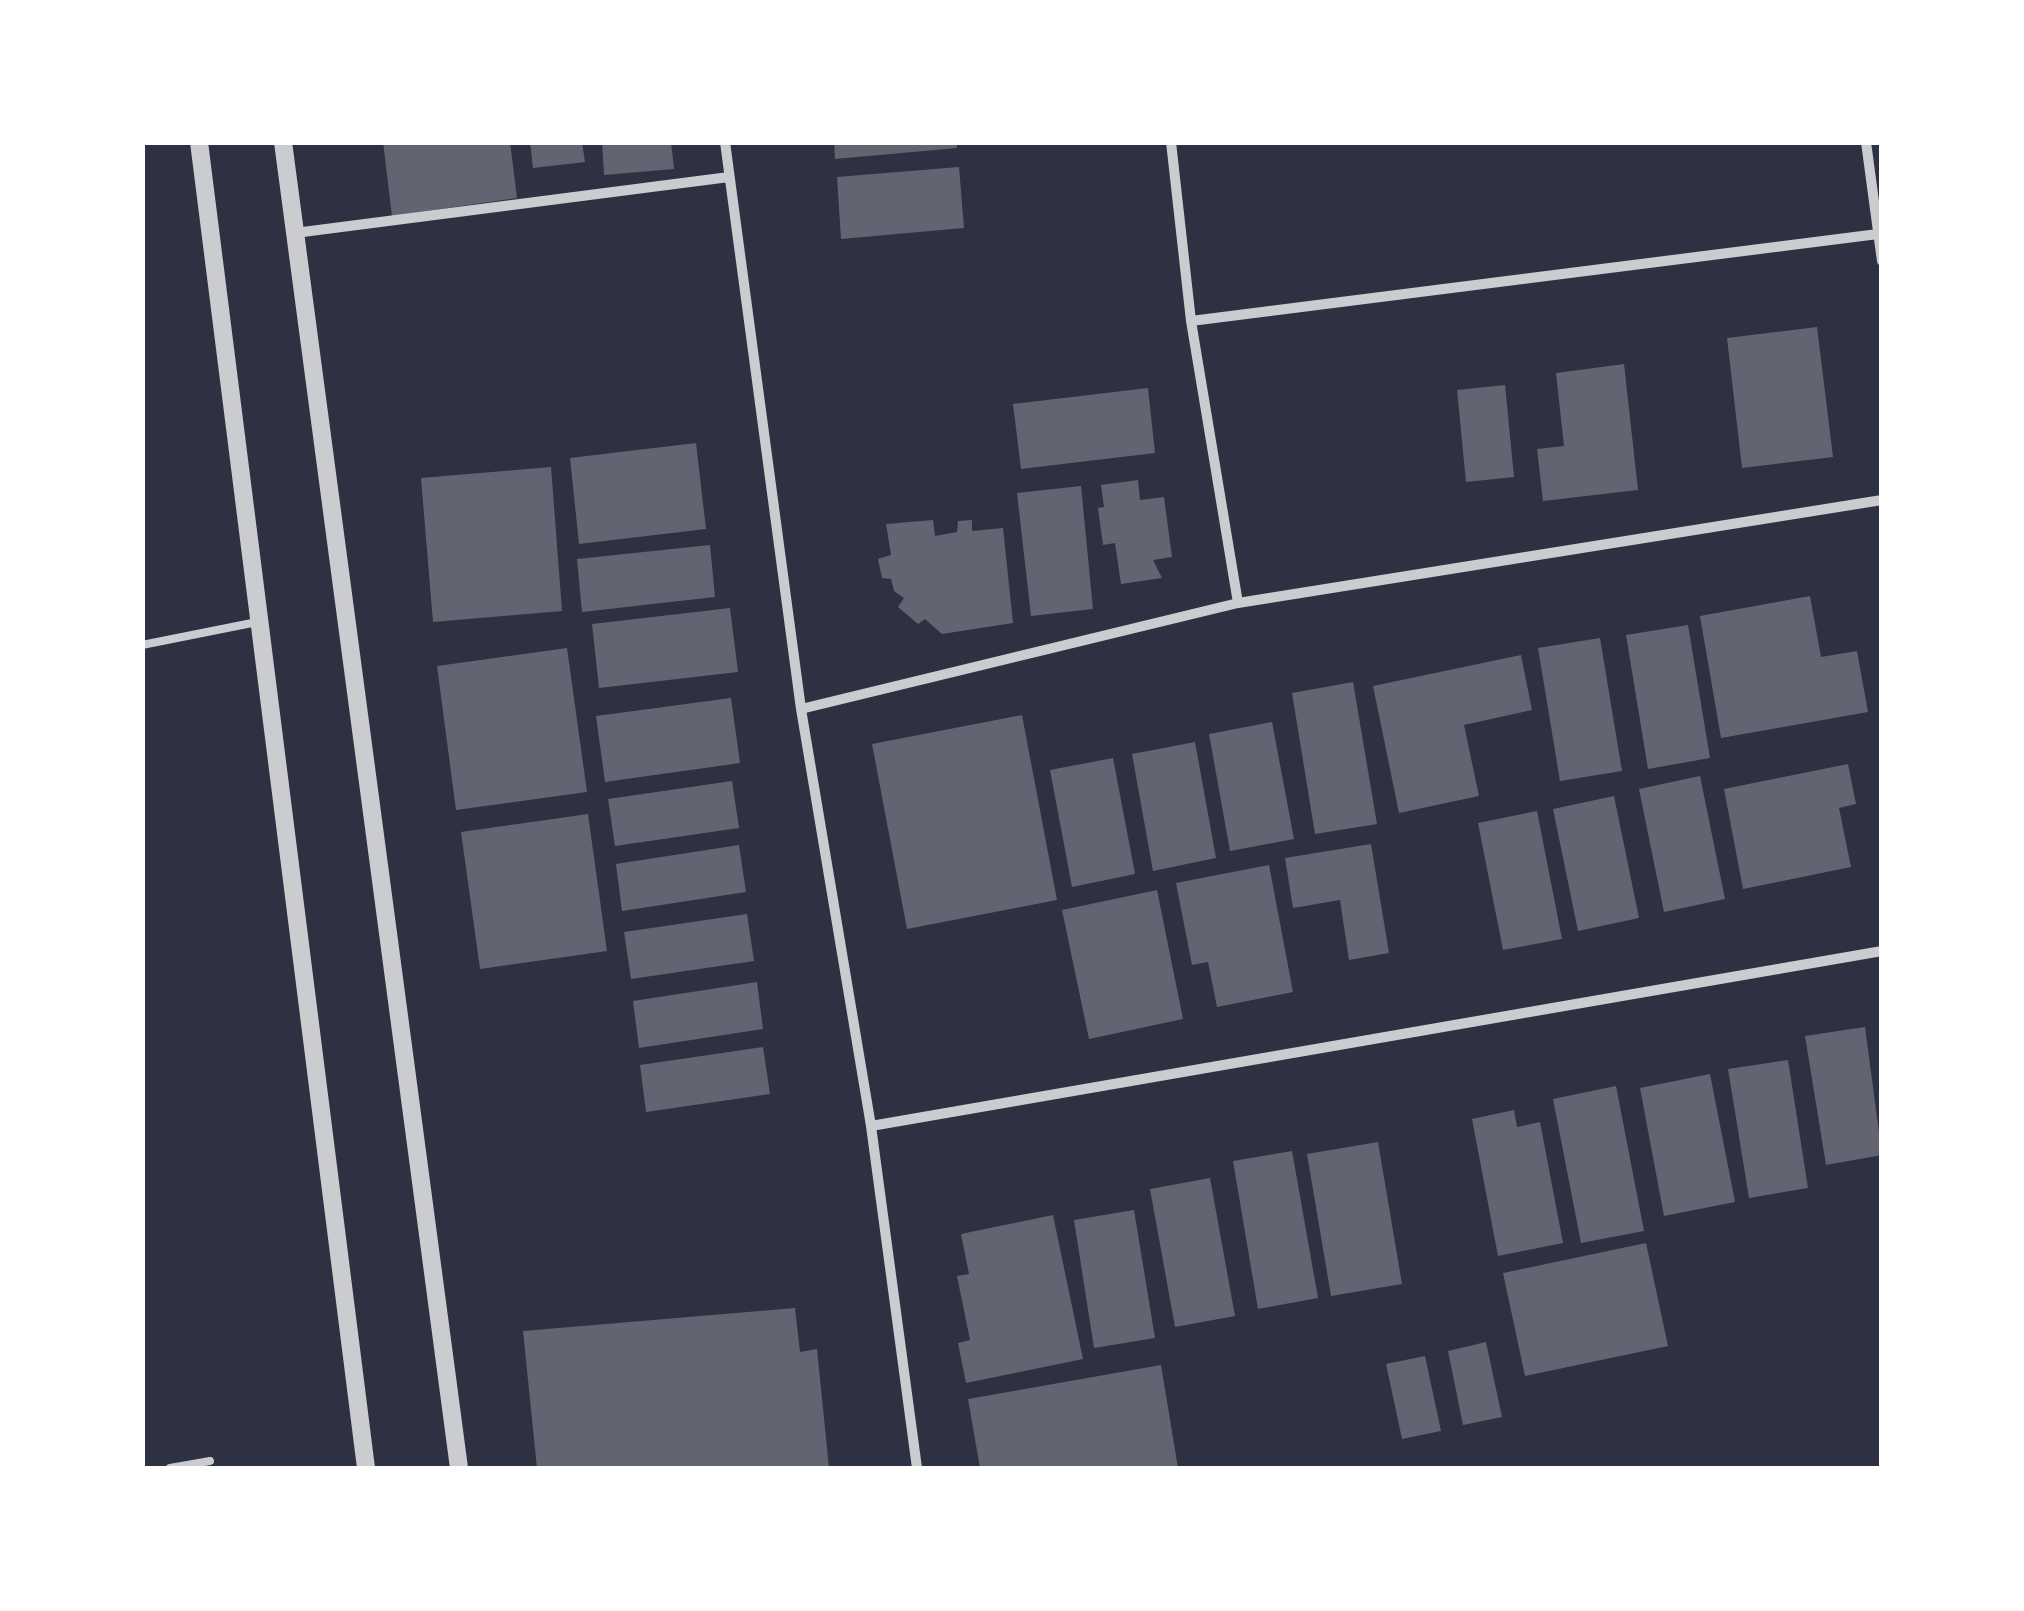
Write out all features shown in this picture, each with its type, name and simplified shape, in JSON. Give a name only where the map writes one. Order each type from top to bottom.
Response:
[{"type":"street","points":[[199,142],[366,1468]]},
{"type":"street","points":[[283,142],[459,1468]]},
{"type":"street","points":[[725,142],[801,710],[871,1126],[917,1468]]},
{"type":"street","points":[[1171,142],[1191,321],[1238,603]]},
{"type":"street","points":[[1866,142],[1882,261]]},
{"type":"street","points":[[294,233],[729,177]]},
{"type":"street","points":[[1191,321],[1878,234]]},
{"type":"street","points":[[801,710],[1238,603],[1882,500]]},
{"type":"street","points":[[871,1126],[1882,951]]},
{"type":"lane","points":[[142,645],[257,622]]},
{"type":"lane","points":[[170,1468],[210,1460]]},
{"type":"building","points":[[383,142],[510,142],[517,198],[392,216]]},
{"type":"building","points":[[530,142],[582,142],[585,162],[533,168]]},
{"type":"building","points":[[602,142],[671,142],[674,169],[604,175]]},
{"type":"building","points":[[834,142],[957,142],[957,148],[835,159]]},
{"type":"building","points":[[959,167],[964,228],[841,239],[837,177]]},
{"type":"building","points":[[1817,327],[1833,457],[1742,468],[1727,338]]},
{"type":"building","points":[[1624,364],[1638,490],[1543,501],[1537,449],[1564,446],[1556,373]]},
{"type":"building","points":[[1505,385],[1514,477],[1466,482],[1457,390]]},
{"type":"building","points":[[1148,388],[1155,453],[1021,469],[1013,404]]},
{"type":"building","points":[[696,443],[706,529],[579,544],[570,458]]},
{"type":"building","points":[[551,467],[562,611],[433,622],[421,478]]},
{"type":"building","points":[[1138,480],[1140,500],[1164,497],[1172,557],[1153,560],[1162,578],[1121,584],[1115,543],[1103,545],[1098,508],[1104,507],[1101,485]]},
{"type":"building","points":[[1081,486],[1093,609],[1031,616],[1017,493]]},
{"type":"building","points":[[933,520],[935,536],[957,532],[958,521],[972,520],[972,531],[1003,528],[1013,623],[942,634],[925,619],[918,624],[898,607],[904,598],[894,591],[891,579],[882,578],[878,559],[891,555],[886,524]]},
{"type":"building","points":[[710,545],[715,597],[582,612],[577,559]]},
{"type":"building","points":[[1810,596],[1821,657],[1857,651],[1868,712],[1721,738],[1700,616]]},
{"type":"building","points":[[730,608],[738,672],[599,688],[592,624]]},
{"type":"building","points":[[1688,625],[1710,758],[1648,769],[1626,635]]},
{"type":"building","points":[[1600,638],[1622,771],[1560,781],[1538,648]]},
{"type":"building","points":[[567,648],[587,792],[456,810],[437,666]]},
{"type":"building","points":[[1521,655],[1532,710],[1464,725],[1479,796],[1399,813],[1373,686]]},
{"type":"building","points":[[1353,682],[1377,824],[1315,834],[1292,693]]},
{"type":"building","points":[[731,698],[740,763],[605,782],[596,716]]},
{"type":"building","points":[[1022,715],[1057,900],[907,929],[872,744]]},
{"type":"building","points":[[1272,722],[1294,839],[1230,851],[1209,734]]},
{"type":"building","points":[[1195,742],[1216,858],[1153,871],[1132,754]]},
{"type":"building","points":[[1113,758],[1135,874],[1072,887],[1050,770]]},
{"type":"building","points":[[1848,764],[1856,804],[1839,808],[1851,867],[1743,889],[1724,789]]},
{"type":"building","points":[[1700,776],[1725,899],[1664,912],[1639,789]]},
{"type":"building","points":[[732,781],[739,828],[615,846],[608,799]]},
{"type":"building","points":[[1614,796],[1639,918],[1578,931],[1553,809]]},
{"type":"building","points":[[1537,811],[1562,939],[1503,950],[1478,823]]},
{"type":"building","points":[[588,814],[607,951],[480,969],[461,832]]},
{"type":"building","points":[[1371,844],[1389,953],[1349,960],[1340,900],[1293,908],[1285,858]]},
{"type":"building","points":[[739,845],[746,892],[622,911],[616,864]]},
{"type":"building","points":[[1269,865],[1293,992],[1217,1007],[1208,962],[1192,965],[1176,883]]},
{"type":"building","points":[[1157,890],[1183,1019],[1089,1039],[1062,910]]},
{"type":"building","points":[[747,914],[754,961],[631,979],[624,932]]},
{"type":"building","points":[[757,982],[763,1029],[639,1048],[633,1001]]},
{"type":"building","points":[[1865,1027],[1882,1155],[1826,1165],[1805,1036]]},
{"type":"building","points":[[763,1047],[770,1094],[646,1112],[640,1065]]},
{"type":"building","points":[[1788,1060],[1808,1188],[1749,1198],[1728,1069]]},
{"type":"building","points":[[1710,1074],[1735,1202],[1664,1216],[1640,1088]]},
{"type":"building","points":[[1616,1086],[1644,1231],[1581,1243],[1553,1099]]},
{"type":"building","points":[[1514,1110],[1517,1127],[1540,1122],[1563,1243],[1498,1256],[1472,1119]]},
{"type":"building","points":[[1378,1142],[1402,1284],[1331,1296],[1307,1154]]},
{"type":"building","points":[[1292,1151],[1318,1298],[1258,1309],[1233,1161]]},
{"type":"building","points":[[1210,1178],[1235,1316],[1175,1327],[1150,1189]]},
{"type":"building","points":[[1134,1210],[1155,1338],[1094,1348],[1074,1220]]},
{"type":"building","points":[[1053,1215],[1083,1359],[966,1383],[958,1343],[970,1340],[957,1276],[969,1274],[961,1234]]},
{"type":"building","points":[[1646,1243],[1668,1346],[1525,1376],[1503,1273]]},
{"type":"building","points":[[795,1308],[800,1352],[817,1349],[829,1468],[537,1468],[523,1331]]},
{"type":"building","points":[[1486,1342],[1502,1417],[1463,1425],[1448,1351]]},
{"type":"building","points":[[1425,1356],[1441,1431],[1402,1439],[1386,1364]]},
{"type":"building","points":[[1161,1365],[1178,1468],[980,1468],[968,1399]]}]
